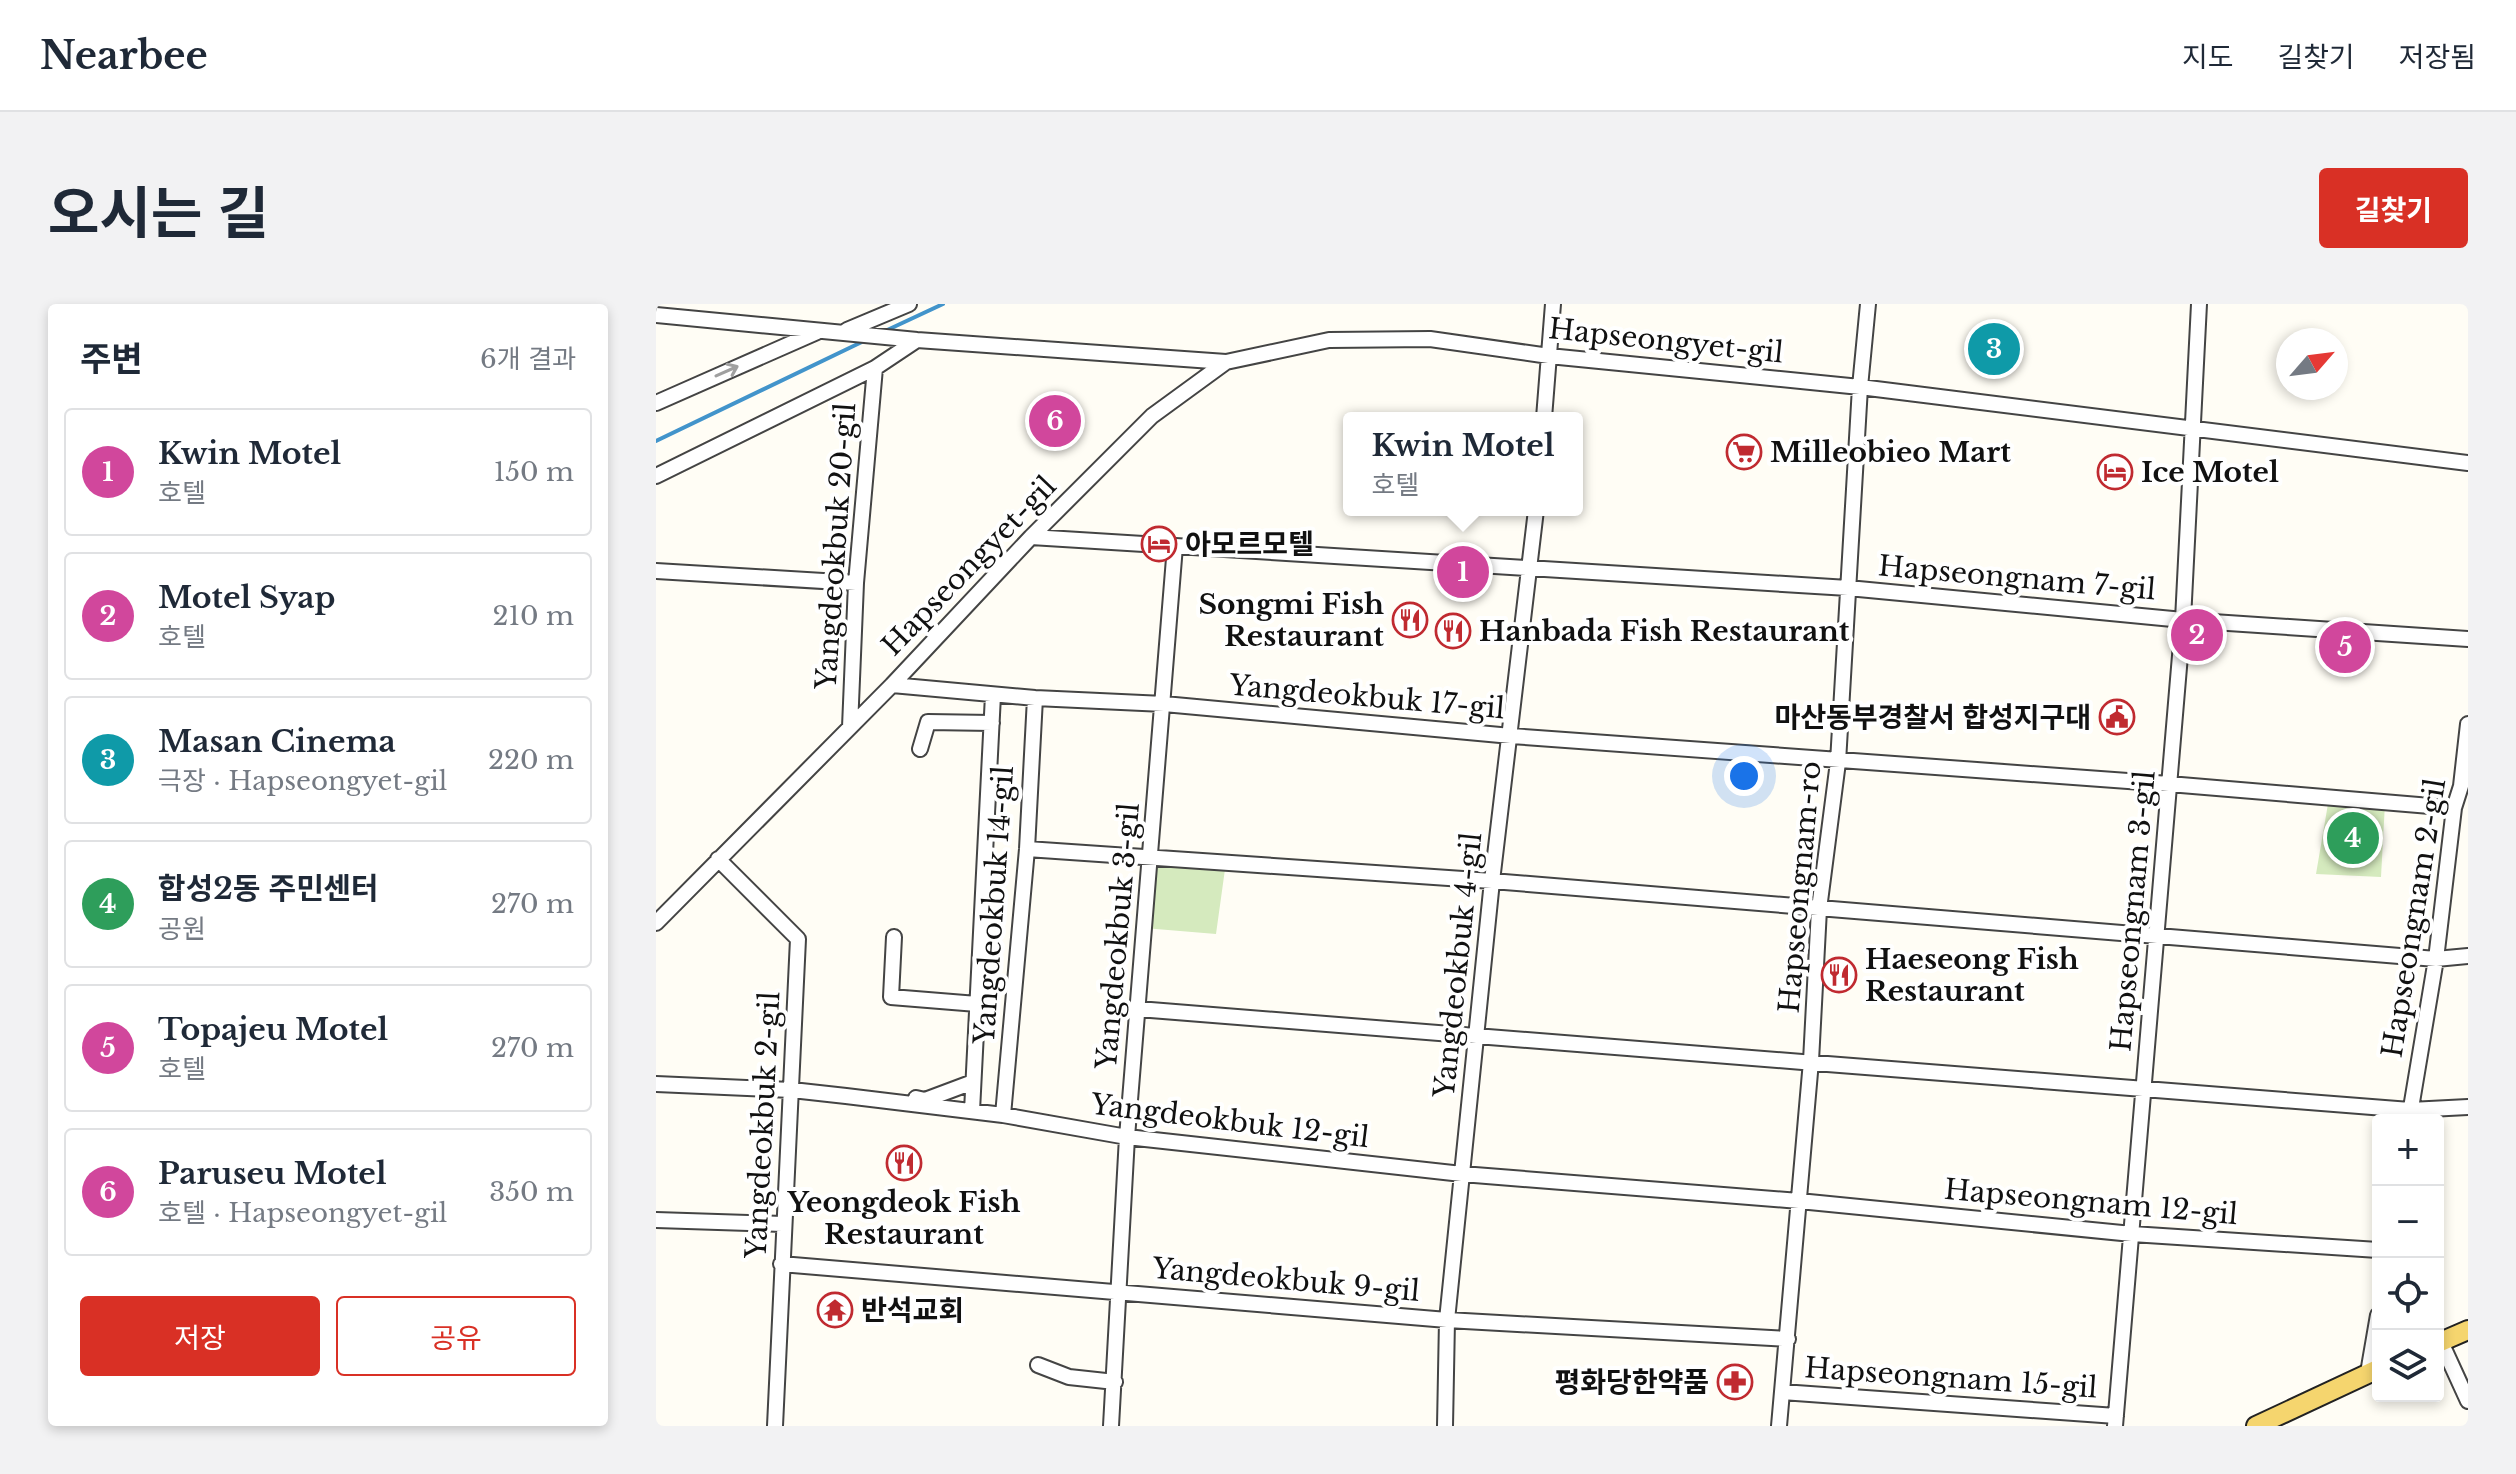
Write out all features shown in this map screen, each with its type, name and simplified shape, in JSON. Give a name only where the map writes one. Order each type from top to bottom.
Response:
[{"type":"main road","points":[[2444,1341],[2468,1330]]},
{"type":"main road","points":[[2266,1424],[2372,1371]]},
{"type":"street","points":[[842,332],[909,304]]},
{"type":"street","points":[[1544,412],[1553,304]]},
{"type":"street","name":"Hapseongnam-ro","points":[[1779,1426],[1811,1061],[1819,909],[1838,762],[1860,387],[1868,304]]},
{"type":"street","name":"Hapseongnam 3-gil","points":[[2116,1421],[2183,620],[2199,304]]},
{"type":"street","points":[[656,315],[913,340],[1226,362]]},
{"type":"street","points":[[656,403],[818,331]]},
{"type":"street","name":"Hapseongyet-gil","points":[[656,923],[1152,416],[1226,362],[1329,340],[1430,339],[1549,356],[1860,387],[2468,463]]},
{"type":"street","points":[[656,476],[875,368],[913,340]]},
{"type":"street","name":"Yangdeokbuk 20-gil","points":[[850,727],[856,583],[875,368]]},
{"type":"street","name":"Yangdeokbuk 4-gil","points":[[1445,1426],[1447,1320],[1492,881],[1535,516]]},
{"type":"street","name":"Hapseongnam 7-gil","points":[[1031,537],[1848,588],[2183,620],[2468,639]]},
{"type":"street","name":"Yangdeokbuk 3-gil","points":[[1111,1426],[1127,1137],[1175,546]]},
{"type":"street","points":[[656,571],[856,583]]},
{"type":"street","name":"Yangdeokbuk 17-gil","points":[[892,685],[1035,698],[1164,704],[1838,762],[2169,784],[2454,808]]},
{"type":"street","points":[[972,1111],[993,695]]},
{"type":"street","name":"Yangdeokbuk 14-gil","points":[[1003,1115],[1027,849],[1035,698]]},
{"type":"street","points":[[920,749],[928,722],[992,723]]},
{"type":"street","name":"Hapseongnam 2-gil","points":[[2409,1114],[2436,959],[2454,808],[2464,786],[2468,724]]},
{"type":"street","points":[[1027,849],[1492,881],[2436,959],[2468,956]]},
{"type":"street","name":"Yangdeokbuk 2-gil","points":[[718,859],[798,939],[792,1090],[782,1224],[775,1426]]},
{"type":"street","points":[[894,937],[891,997],[977,1004]]},
{"type":"street","points":[[1138,1009],[1476,1038],[2144,1088],[2399,1114]]},
{"type":"street","points":[[863,1089],[925,1100],[973,1082]]},
{"type":"street","name":"Yangdeokbuk 12-gil","points":[[656,1084],[792,1090],[1003,1115],[1127,1137],[1462,1174],[1799,1201]]},
{"type":"street","points":[[2416,1114],[2468,1107]]},
{"type":"street","name":"Hapseongnam 12-gil","points":[[1799,1201],[2132,1234],[2372,1250]]},
{"type":"street","points":[[656,1220],[782,1224]]},
{"type":"street","name":"Yangdeokbuk 9-gil","points":[[781,1264],[1447,1320],[1788,1339]]},
{"type":"street","points":[[2444,1351],[2468,1401]]},
{"type":"street","points":[[1038,1365],[1069,1377],[1115,1382]]},
{"type":"street","name":"Hapseongnam 15-gil","points":[[1782,1392],[2116,1421]]},
{"type":"green space","points":[[2329,798],[2385,803],[2381,877],[2316,874]]},
{"type":"green space","points":[[1150,856],[1226,862],[1216,934],[1144,928]]},
{"type":"waterway","points":[[883,332],[943,304]]},
{"type":"waterway","points":[[656,441],[868,339]]},
{"type":"place","name":"Masan Cinema","points":[[1994,349]]},
{"type":"place","name":"Paruseu Motel","points":[[1055,421]]},
{"type":"place","name":"Milleobieo Mart","points":[[1744,452]]},
{"type":"place","name":"Ice Motel","points":[[2115,472]]},
{"type":"place","name":"아모르모텔","points":[[1159,544]]},
{"type":"place","name":"Kwin Motel","points":[[1463,572]]},
{"type":"place","name":"Songmi Fish Restaurant","points":[[1410,620]]},
{"type":"place","name":"Hanbada Fish Restaurant","points":[[1453,631]]},
{"type":"place","name":"Motel Syap","points":[[2197,635]]},
{"type":"place","name":"Topajeu Motel","points":[[2345,647]]},
{"type":"place","name":"마산동부경찰서 합성지구대","points":[[2117,717]]},
{"type":"place","name":"합성2동 주민센터","points":[[2353,838]]},
{"type":"place","name":"Haeseong Fish Restaurant","points":[[1839,975]]},
{"type":"place","name":"Yeongdeok Fish Restaurant","points":[[904,1163]]},
{"type":"place","name":"반석교회","points":[[835,1310]]},
{"type":"place","name":"평화당한약품","points":[[1735,1382]]}]
